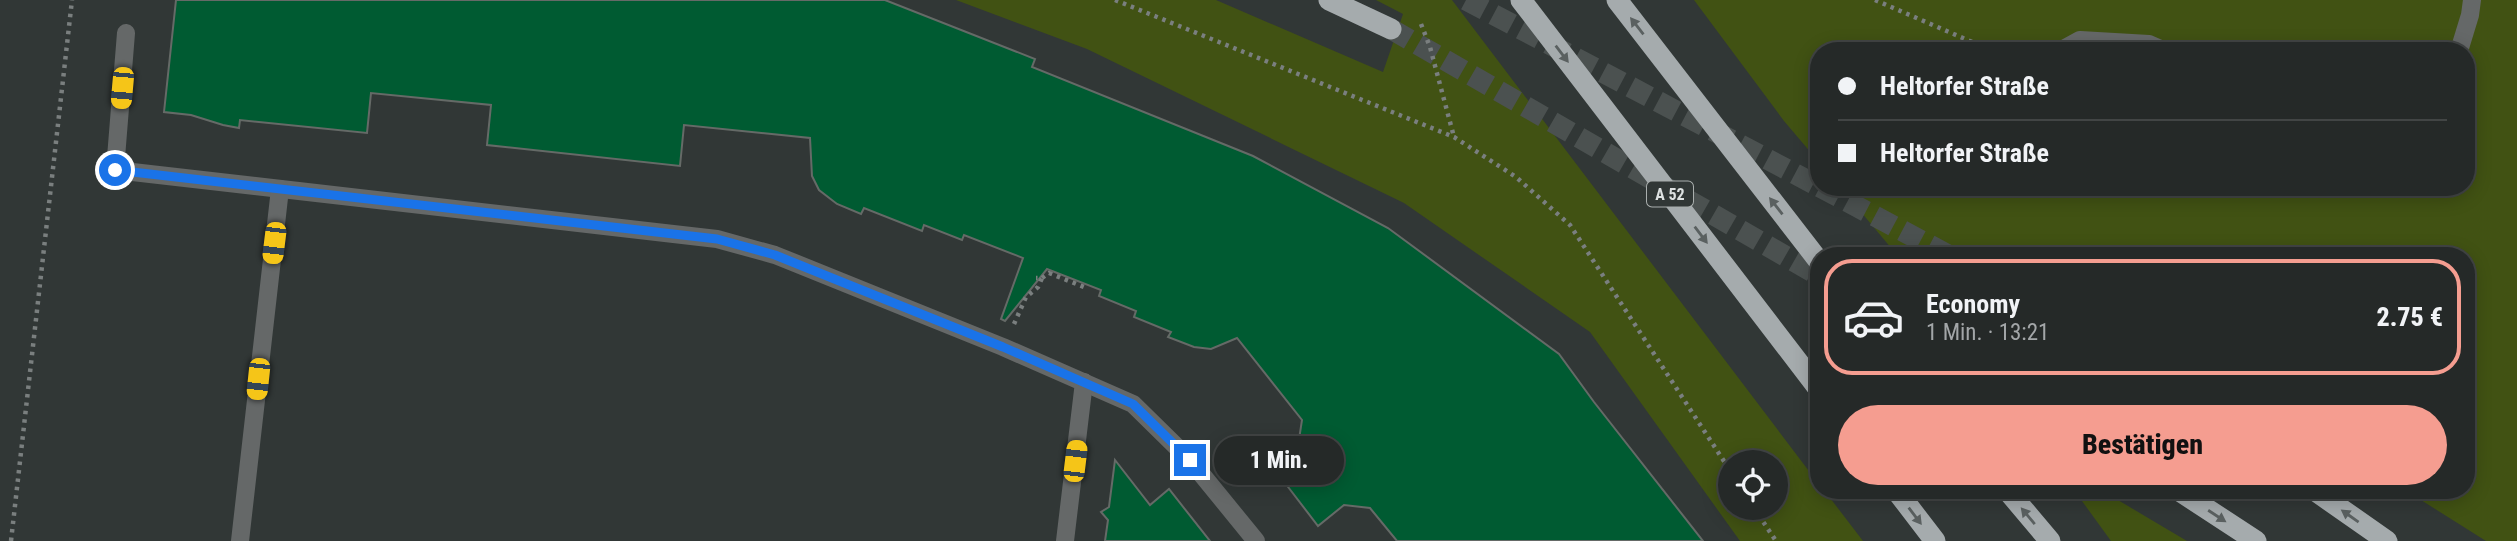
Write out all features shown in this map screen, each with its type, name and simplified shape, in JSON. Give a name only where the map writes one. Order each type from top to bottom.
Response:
[{"type":"highway","points":[[1329,0],[1391,29]]},
{"type":"highway","name":"A 52","points":[[1521,0],[1810,378]]},
{"type":"highway","points":[[1617,0],[1810,250]]},
{"type":"highway","points":[[1903,499],[1935,541]]},
{"type":"highway","points":[[2015,499],[2050,541]]},
{"type":"highway","points":[[2192,499],[2256,541]]},
{"type":"highway","points":[[2327,499],[2387,541]]},
{"type":"street","points":[[2462,42],[2471,8]]},
{"type":"street","points":[[126,33],[115,170],[717,239],[775,255],[1003,347],[1133,404],[1190,460],[1256,541]]},
{"type":"street","points":[[2076,42],[2114,42]]},
{"type":"street","points":[[240,541],[280,189]]},
{"type":"street","points":[[1065,541],[1084,382]]},
{"type":"path","points":[[10,541],[72,0]]},
{"type":"path","points":[[1115,0],[1454,137],[1516,177],[1570,225],[1718,452]]},
{"type":"path","points":[[1875,0],[1972,42]]},
{"type":"path","points":[[1416,16],[1430,47],[1454,137]]},
{"type":"path","points":[[1003,347],[1026,297],[1038,287],[1039,278],[1049,273],[1084,287]]},
{"type":"path","points":[[1762,520],[1776,541]]},
{"type":"green space","points":[[956,0],[1216,0],[1383,72],[1403,14],[1376,0],[1452,0],[1810,472],[1810,499],[1831,499],[1863,541],[1740,541],[1725,520],[1788,520],[1788,450],[1718,450],[1718,510],[1590,332],[1404,203],[1087,49]]},
{"type":"green space","points":[[1694,0],[2517,0],[2517,541],[2486,541],[2419,499],[2475,499],[2475,247],[1890,247],[1848,196],[2475,196],[2475,42],[1810,42],[1810,152]]},
{"type":"green space","points":[[2081,499],[2116,499],[2187,541],[2111,541]]},
{"type":"building","points":[[176,0],[885,0],[1035,59],[1032,67],[1253,156],[1388,228],[1559,354],[1703,541],[1397,541],[1370,508],[1344,505],[1318,526],[1272,466],[1298,446],[1302,420],[1237,338],[1211,349],[1194,347],[1168,337],[1171,332],[1134,317],[1136,311],[1099,296],[1101,290],[1047,269],[1005,321],[1001,319],[1023,258],[964,235],[962,240],[924,225],[922,231],[864,208],[861,214],[837,204],[819,190],[812,176],[810,138],[684,125],[680,166],[487,145],[491,105],[371,93],[367,133],[240,120],[239,128],[223,125],[191,115],[164,112]]},
{"type":"building","points":[[1115,460],[1150,505],[1169,489],[1210,541],[1105,541],[1108,520],[1101,512],[1109,507]]},
{"type":"tunnel","points":[[1466,0],[1810,182]]},
{"type":"tunnel","points":[[1391,29],[1810,270]]},
{"type":"tunnel","points":[[1837,196],[1933,247]]},
{"type":"route","points":[[115,170],[717,239],[775,255],[1003,347],[1133,404],[1190,460]]}]
